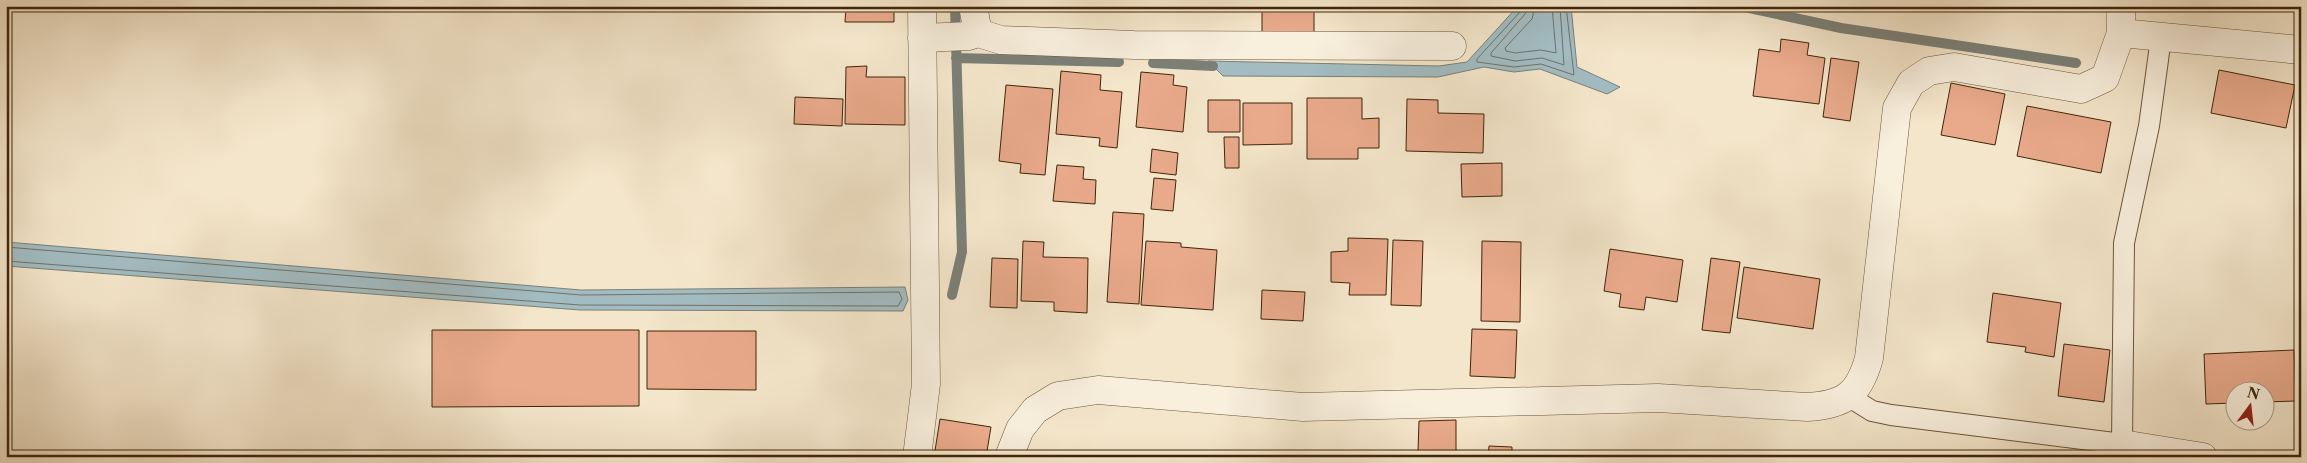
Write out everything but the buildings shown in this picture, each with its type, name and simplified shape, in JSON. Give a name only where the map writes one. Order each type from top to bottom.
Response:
[{"type":"street","points":[[917,457],[926,384],[932,37],[922,6]]},
{"type":"street","points":[[973,6],[973,35]]},
{"type":"street","points":[[1009,457],[1020,429],[1035,410],[1058,396],[1098,390],[1303,407],[1658,398],[1807,407],[1828,406],[1848,396],[1863,380],[1869,358],[1898,108],[1911,83],[1929,71],[1954,67],[2081,88],[2105,78],[2121,33],[2121,6]]},
{"type":"street","points":[[2121,33],[2301,50]]},
{"type":"street","points":[[932,37],[973,35],[1001,40],[1134,45],[1452,46]]},
{"type":"street","points":[[2122,444],[2203,457]]},
{"type":"lane","points":[[1848,396],[1872,410],[1891,415],[2122,444],[2124,244],[2149,126],[2161,38]]},
{"type":"water","points":[[1518,6],[1571,6],[1577,67],[1620,87],[1607,94],[1540,69],[1514,72],[1484,67],[1438,77],[1223,76],[1208,61],[1439,66],[1467,62]]},
{"type":"water","points":[[6,242],[581,290],[905,287],[908,300],[903,311],[580,310],[6,266]]},
{"type":"waterway","points":[[952,295],[962,252],[955,6]]},
{"type":"waterway","points":[[1740,6],[1841,28],[2076,63]]},
{"type":"waterway","points":[[956,58],[1119,62]]},
{"type":"waterway","points":[[1153,63],[1213,66]]}]
